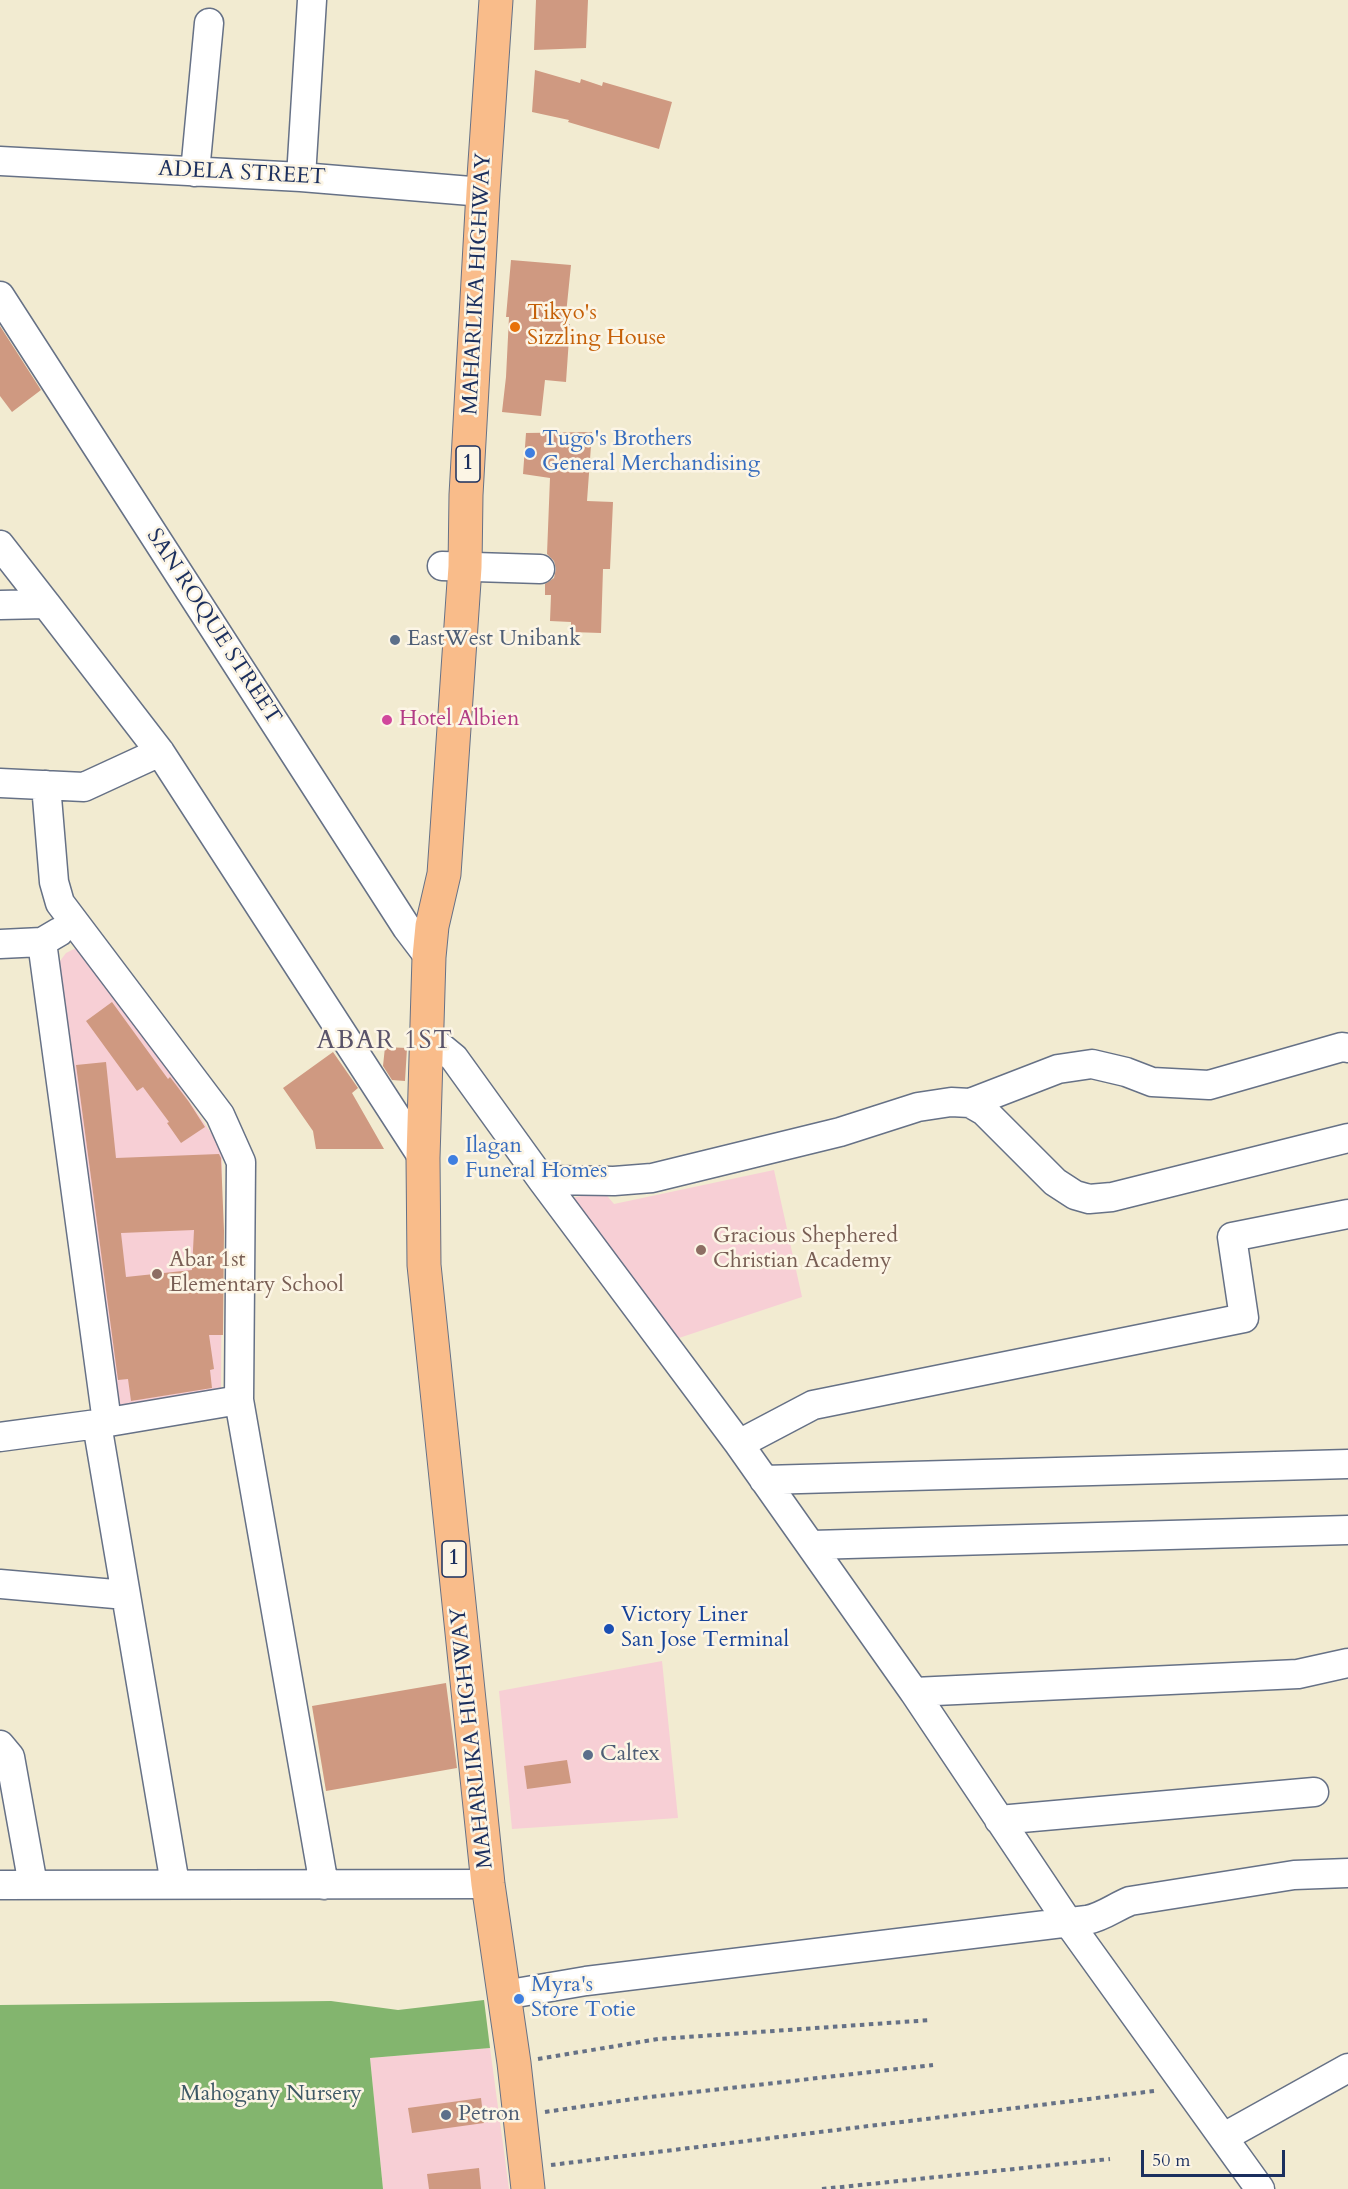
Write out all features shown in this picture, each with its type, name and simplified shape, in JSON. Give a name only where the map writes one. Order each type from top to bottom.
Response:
[{"type":"highway","name":"MAHARLIKA HIGHWAY","points":[[476,0],[483,58]]},
{"type":"highway","name":"MAHARLIKA HIGHWAY","points":[[496,0],[483,58],[453,567],[426,868],[431,941],[423,1158],[424,1264],[488,1884],[514,2063],[527,2178]]},
{"type":"street","points":[[301,177],[312,0]]},
{"type":"street","points":[[195,172],[209,23]]},
{"type":"street","name":"ADELA STREET","points":[[0,161],[301,177],[474,191]]},
{"type":"street","name":"SAN ROQUE STREET","points":[[0,296],[401,918],[431,941]]},
{"type":"street","points":[[0,545],[160,752],[423,1158]]},
{"type":"street","points":[[453,567],[540,569]]},
{"type":"street","points":[[0,605],[46,604]]},
{"type":"street","points":[[0,783],[84,787],[160,752]]},
{"type":"street","points":[[46,785],[56,893],[60,903],[220,1115],[242,1162],[239,1400],[324,1885]]},
{"type":"street","points":[[0,944],[42,942],[74,924]]},
{"type":"street","points":[[42,942],[102,1423],[126,1595],[175,1884]]},
{"type":"street","points":[[426,1035],[454,1058],[812,1545],[914,1692],[1068,1922],[1260,2189]]},
{"type":"street","points":[[542,1180],[614,1181],[652,1178],[840,1132],[918,1107],[951,1102],[970,1103],[1058,1069],[1092,1064],[1126,1072],[1152,1082],[1209,1084],[1348,1047]]},
{"type":"street","points":[[970,1103],[984,1111],[1055,1182],[1075,1196],[1089,1199],[1112,1197],[1348,1138]]},
{"type":"street","points":[[739,1444],[813,1405],[1244,1318],[1232,1236],[1348,1214]]},
{"type":"street","points":[[0,1437],[239,1400]]},
{"type":"street","points":[[764,1480],[1348,1464]]},
{"type":"street","points":[[812,1545],[1348,1530]]},
{"type":"street","points":[[0,1584],[126,1595]]},
{"type":"street","points":[[914,1692],[1298,1674],[1348,1664]]},
{"type":"street","points":[[0,1745],[10,1757],[33,1885]]},
{"type":"street","points":[[999,1820],[1314,1792]]},
{"type":"street","points":[[504,1995],[586,1981],[1101,1918],[1116,1906],[1130,1901],[1294,1875],[1348,1872]]},
{"type":"street","points":[[0,1885],[488,1884]]},
{"type":"street","points":[[1224,2137],[1348,2068]]},
{"type":"path","points":[[514,2063],[658,2039],[931,2020]]},
{"type":"path","points":[[520,2116],[633,2099],[933,2065]]},
{"type":"path","points":[[527,2178],[678,2151],[1154,2091]]},
{"type":"path","points":[[822,2189],[1110,2159]]},
{"type":"shaded area","name":"Abar 1st Elementary School","points":[[82,945],[222,1149],[221,1399],[110,1415],[56,970],[66,953]]},
{"type":"shaded area","name":"Gracious Shephered Christian Academy","points":[[774,1170],[802,1297],[673,1340],[572,1198],[603,1191],[614,1204]]},
{"type":"shaded area","name":"Caltex","points":[[662,1661],[678,1818],[512,1829],[499,1691]]},
{"type":"shaded area","points":[[490,2048],[509,2189],[383,2189],[370,2058]]},
{"type":"green space","name":"Mahogany Nursery","points":[[484,2000],[490,2048],[370,2058],[383,2189],[0,2189],[0,2005],[331,2001],[398,2010]]},
{"type":"building","points":[[536,0],[588,0],[586,48],[534,50]]},
{"type":"building","points":[[535,70],[580,83],[581,79],[602,86],[603,82],[672,102],[659,149],[568,122],[569,120],[532,112]]},
{"type":"building","points":[[511,260],[571,265],[565,324],[570,324],[566,382],[545,380],[541,416],[502,412],[506,377],[509,317],[506,317]]},
{"type":"building","points":[[0,326],[41,390],[12,412],[0,396]]},
{"type":"building","points":[[592,432],[587,501],[613,502],[610,569],[603,569],[601,633],[571,632],[571,622],[550,621],[551,595],[545,595],[545,584],[554,578],[556,569],[554,561],[547,554],[550,478],[523,474],[526,433]]},
{"type":"building","points":[[112,1002],[168,1079],[170,1077],[189,1102],[205,1127],[181,1143],[167,1123],[169,1122],[143,1087],[137,1091],[86,1021]]},
{"type":"building","points":[[385,1047],[407,1048],[405,1081],[392,1080],[383,1066]]},
{"type":"building","points":[[333,1052],[358,1088],[352,1093],[384,1149],[316,1149],[313,1131],[283,1088]]},
{"type":"building","points":[[106,1062],[116,1158],[219,1154],[221,1158],[224,1231],[223,1335],[209,1335],[214,1369],[210,1370],[212,1388],[131,1401],[128,1379],[118,1380],[76,1065]],"holes":[[[194,1230],[192,1270],[126,1277],[121,1233]]]},
{"type":"building","points":[[446,1683],[457,1768],[326,1791],[312,1706]]},
{"type":"building","points":[[567,1760],[571,1783],[527,1789],[524,1766]]},
{"type":"building","name":"Petron","points":[[481,2098],[484,2123],[412,2133],[408,2108]]},
{"type":"building","points":[[479,2168],[481,2189],[429,2189],[427,2174]]},
{"type":"place","name":"Tikyo's Sizzling House","points":[[515,327]]},
{"type":"place","name":"Tugo's Brothers General Merchandising","points":[[530,453]]},
{"type":"place","name":"EastWest Unibank","points":[[395,640]]},
{"type":"place","name":"Hotel Albien","points":[[387,720]]},
{"type":"place","name":"Ilagan Funeral Homes","points":[[453,1160]]},
{"type":"place","name":"Gracious Shephered Christian Academy","points":[[701,1250]]},
{"type":"place","name":"Abar 1st Elementary School","points":[[157,1274]]},
{"type":"place","name":"Victory Liner San Jose Terminal","points":[[609,1629]]},
{"type":"place","name":"Caltex","points":[[588,1755]]},
{"type":"place","name":"Myra's Store Totie","points":[[519,1999]]},
{"type":"place","name":"Petron","points":[[446,2115]]},
{"type":"district","name":"ABAR 1ST","points":[[385,1042]]}]
